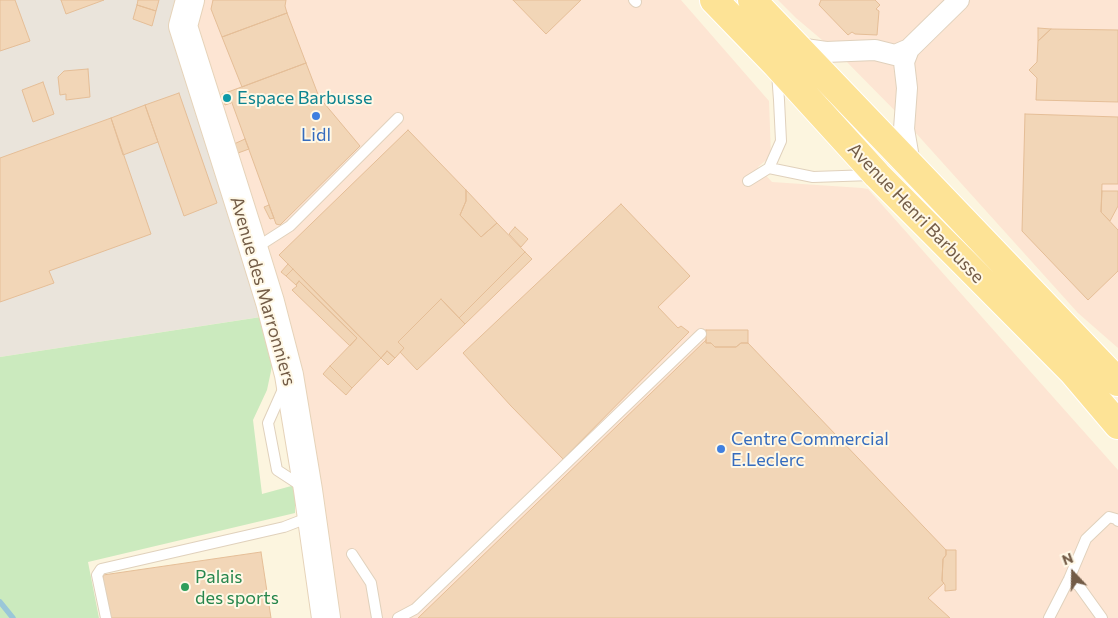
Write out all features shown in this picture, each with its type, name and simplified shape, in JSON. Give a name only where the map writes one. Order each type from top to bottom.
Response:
[{"type":"main road","name":"Avenue des Marronniers","points":[[190,0],[183,26],[254,247],[290,375],[326,618]]},
{"type":"main road","name":"Avenue Henri Barbusse","points":[[714,0],[776,64],[877,175],[1073,372],[1118,426]]},
{"type":"main road","name":"Avenue Henri Barbusse","points":[[752,0],[1118,382]]},
{"type":"street","points":[[798,48],[826,52],[875,50],[895,55],[909,49],[959,0]]},
{"type":"street","points":[[909,49],[904,62],[908,88],[904,129],[910,164]]},
{"type":"lane","points":[[748,181],[769,168],[781,141],[776,64]]},
{"type":"lane","points":[[254,247],[290,226],[398,118]]},
{"type":"lane","points":[[769,168],[813,177],[877,175]]},
{"type":"lane","points":[[398,618],[415,609],[701,334]]},
{"type":"lane","points":[[106,618],[97,575],[101,569],[284,527],[311,517]]},
{"type":"lane","points":[[1049,618],[1069,580],[1086,539],[1109,517],[1118,521]]},
{"type":"lane","points":[[352,554],[371,583],[377,618]]},
{"type":"lane","points":[[1069,580],[1079,586],[1102,618]]},
{"type":"shaded area","points":[[0,0],[201,0],[193,31],[280,314],[0,357]]},
{"type":"shaded area","points":[[201,0],[681,0],[769,101],[771,156],[758,167],[772,182],[868,189],[1118,470],[1118,618],[336,618],[193,31]]},
{"type":"shaded area","points":[[778,0],[1118,0],[1118,348],[1078,313],[905,121],[841,56]]},
{"type":"green space","points":[[261,317],[275,352],[267,390],[253,420],[262,494],[295,485],[295,513],[88,562],[99,618],[0,618],[0,357]]},
{"type":"building","points":[[0,0],[15,0],[30,41],[0,51]]},
{"type":"building","points":[[61,0],[104,0],[66,14]]},
{"type":"building","points":[[138,0],[159,0],[156,11],[137,5]]},
{"type":"building","points":[[213,0],[286,0],[287,13],[222,37],[211,9]]},
{"type":"building","points":[[513,0],[581,0],[546,34]]},
{"type":"building","points":[[821,0],[875,0],[880,5],[876,9],[879,11],[877,35],[855,34],[852,32],[848,35],[819,5]]},
{"type":"building","points":[[137,5],[156,11],[152,26],[133,19]]},
{"type":"building","points":[[287,13],[306,63],[242,87],[222,37]]},
{"type":"building","points":[[1038,28],[1051,29],[1038,41]]},
{"type":"building","points":[[1051,29],[1118,30],[1118,102],[1036,100],[1037,78],[1029,70],[1037,62],[1038,41]]},
{"type":"building","points":[[306,63],[319,97],[360,146],[280,225],[276,224],[228,92]]},
{"type":"building","points":[[88,69],[90,97],[66,100],[66,94],[60,95],[58,77],[64,71]]},
{"type":"building","points":[[43,82],[54,114],[33,122],[22,90]]},
{"type":"building","name":"Espace Barbusse","points":[[228,92],[231,103],[225,105],[222,94]]},
{"type":"building","points":[[179,93],[217,203],[184,216],[145,105]]},
{"type":"building","points":[[145,105],[158,142],[123,155],[111,118]]},
{"type":"building","points":[[1025,114],[1118,117],[1118,184],[1102,184],[1101,212],[1118,230],[1118,271],[1088,300],[1022,231]]},
{"type":"building","points":[[111,118],[151,234],[49,271],[54,283],[0,302],[0,158]]},
{"type":"building","points":[[408,130],[466,190],[466,201],[460,215],[481,237],[497,223],[525,252],[459,318],[441,299],[398,342],[404,348],[395,358],[387,351],[381,358],[279,255]]},
{"type":"building","points":[[245,139],[249,149],[238,153],[234,144]]},
{"type":"building","points":[[466,190],[497,223],[481,237],[460,215],[466,201]]},
{"type":"building","points":[[1102,191],[1118,191],[1118,206],[1110,221],[1101,212]]},
{"type":"building","points":[[621,204],[690,276],[658,307],[678,328],[681,326],[689,332],[563,459],[463,353]]},
{"type":"building","points":[[269,205],[274,218],[270,219],[264,207]]},
{"type":"building","points":[[515,227],[528,239],[521,247],[509,234]]},
{"type":"building","points":[[525,252],[532,259],[465,324],[459,318]]},
{"type":"building","points":[[288,264],[293,269],[286,276],[281,272]]},
{"type":"building","points":[[293,269],[381,358],[352,388],[330,366],[357,338],[299,281],[296,285],[286,276]]},
{"type":"building","points":[[299,281],[357,338],[350,346],[292,290]]},
{"type":"building","points":[[441,299],[465,324],[417,370],[400,352],[404,348],[398,342]]},
{"type":"building","points":[[706,330],[748,330],[748,343],[741,343],[736,347],[715,347],[711,343],[706,343]]},
{"type":"building","name":"Centre Commercial E.Leclerc","points":[[706,340],[706,343],[711,343],[715,347],[736,347],[741,343],[748,343],[946,550],[946,555],[943,559],[942,581],[944,583],[928,598],[950,618],[418,618]]},
{"type":"building","points":[[387,351],[395,358],[388,365],[381,358]]},
{"type":"building","points":[[330,366],[352,388],[346,395],[323,374]]},
{"type":"building","points":[[946,550],[956,550],[956,590],[945,591],[945,585],[942,581],[943,559],[946,555]]},
{"type":"building","name":"Palais des sports","points":[[261,552],[271,618],[110,618],[104,598],[103,575]]},
{"type":"waterway","points":[[0,602],[13,618]]},
{"type":"place","name":"Espace Barbusse","points":[[227,98]]},
{"type":"place","name":"Lidl","points":[[316,116]]},
{"type":"place","name":"Centre Commercial E.Leclerc","points":[[721,449]]},
{"type":"place","name":"Palais des sports","points":[[185,587]]}]
